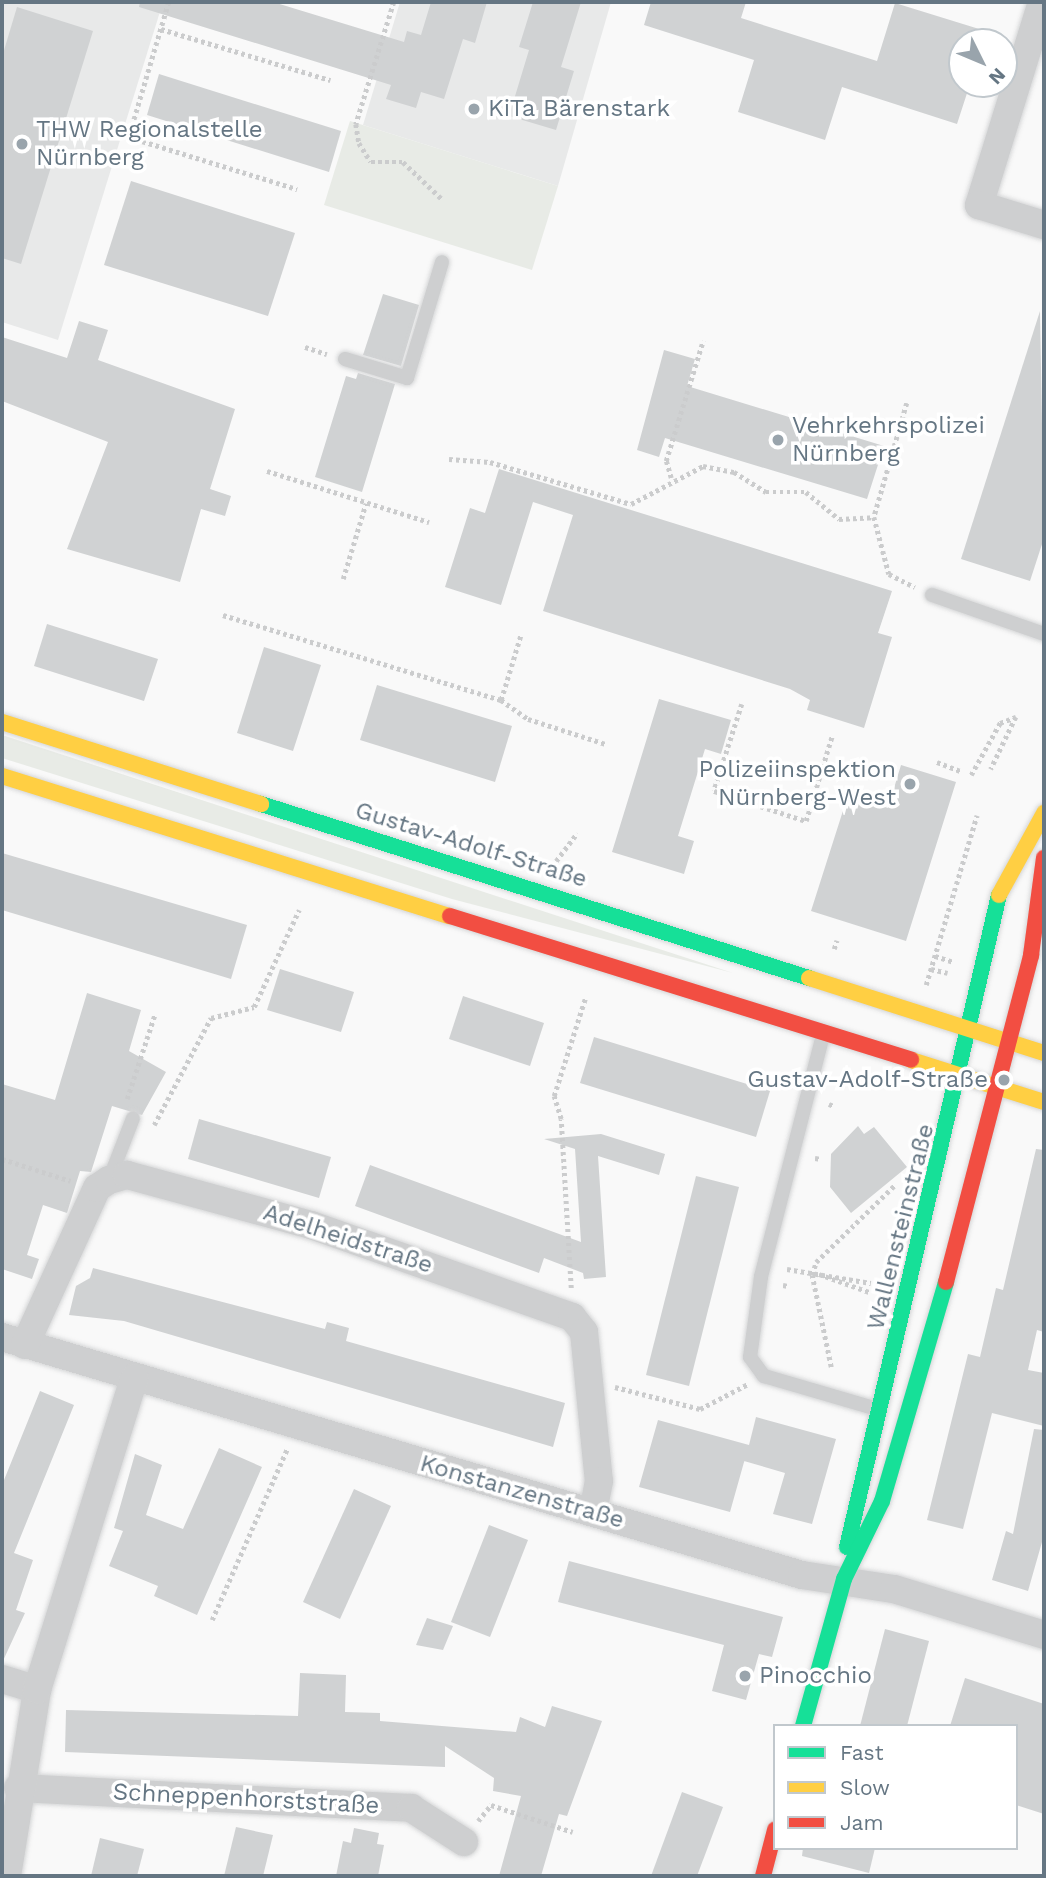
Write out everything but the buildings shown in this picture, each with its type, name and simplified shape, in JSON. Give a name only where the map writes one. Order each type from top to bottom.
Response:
[{"type":"main road","name":"Gustav-Adolf-Straße","points":[[2,722],[967,1025],[1044,1053]]},
{"type":"main road","points":[[2,776],[1044,1102]]},
{"type":"main road","name":"Wallensteinstraße","points":[[804,1724],[844,1579],[850,1513],[879,1409],[960,1077],[967,1025],[1002,884],[1044,813]]},
{"type":"main road","name":"Wallensteinstraße","points":[[844,1579],[882,1502],[1001,1089],[1044,858]]},
{"type":"main road","points":[[763,1876],[773,1838]]},
{"type":"street","points":[[1038,4],[979,205],[1044,225]]},
{"type":"street","points":[[13,1341],[111,1181]]},
{"type":"street","name":"Adelheidstraße","points":[[111,1181],[311,1225],[572,1317]]},
{"type":"street","points":[[572,1317],[584,1332],[599,1481],[593,1511]]},
{"type":"street","name":"Konstanzenstraße","points":[[13,1341],[296,1429],[593,1511],[803,1575],[844,1579],[1044,1635]]},
{"type":"street","points":[[7,1876],[10,1786],[134,1378]]},
{"type":"street","points":[[2,1679],[37,1690]]},
{"type":"street","name":"Schneppenhorststraße","points":[[10,1786],[411,1808],[464,1842]]},
{"type":"lane","points":[[345,359],[407,378],[442,262]]},
{"type":"lane","points":[[932,596],[1044,634]]},
{"type":"lane","points":[[824,1033],[749,1334],[750,1357],[764,1376],[879,1409],[907,1414]]},
{"type":"lane","points":[[111,1181],[133,1118]]},
{"type":"path","points":[[169,2],[129,136],[297,189]]},
{"type":"path","points":[[394,2],[356,124],[359,143],[371,163],[403,162],[442,199]]},
{"type":"path","points":[[161,29],[330,80]]},
{"type":"path","points":[[671,478],[666,461],[703,341]]},
{"type":"path","points":[[907,403],[874,517],[889,574],[932,596]]},
{"type":"path","points":[[449,459],[490,462],[631,504],[671,478],[703,466],[734,472],[766,492],[806,492],[839,519],[874,517]]},
{"type":"path","points":[[267,471],[429,522]]},
{"type":"path","points":[[343,579],[366,502]]},
{"type":"path","points":[[223,615],[501,700],[528,719],[606,744]]},
{"type":"path","points":[[501,700],[521,634]]},
{"type":"path","points":[[742,704],[714,791],[806,821],[832,736]]},
{"type":"path","points":[[971,775],[1000,723],[1016,718],[991,769]]},
{"type":"path","points":[[937,762],[961,771]]},
{"type":"path","points":[[919,1010],[977,815]]},
{"type":"path","points":[[556,861],[577,833]]},
{"type":"path","points":[[2,1159],[111,1181],[211,1017],[254,1007],[299,910]]},
{"type":"path","points":[[834,949],[837,940]]},
{"type":"path","points":[[572,1317],[561,1119],[554,1096],[585,999]]},
{"type":"path","points":[[831,1367],[812,1275],[816,1262],[894,1186]]},
{"type":"path","points":[[787,1269],[871,1283]]},
{"type":"path","points":[[819,1274],[869,1292]]},
{"type":"path","points":[[589,1380],[700,1409],[764,1376]]},
{"type":"path","points":[[212,1620],[296,1429]]},
{"type":"path","points":[[464,1842],[491,1805],[573,1832]]},
{"type":"shaded area","points":[[2,2],[163,2],[58,340],[2,322]]},
{"type":"shaded area","name":"KiTa Bärenstark","points":[[400,2],[611,2],[558,186],[363,125]]},
{"type":"shaded area","points":[[350,121],[558,186],[532,270],[324,205]]},
{"type":"shaded area","points":[[2,735],[733,973],[452,899],[2,758]]},
{"type":"traffic: fast","points":[[261,804],[809,978]]},
{"type":"traffic: fast","points":[[847,1547],[999,895]]},
{"type":"traffic: fast","points":[[804,1724],[844,1579],[882,1501],[946,1282]]},
{"type":"traffic: slow","points":[[2,722],[261,804]]},
{"type":"traffic: slow","points":[[2,776],[450,916]]},
{"type":"traffic: slow","points":[[999,895],[1044,813]]},
{"type":"traffic: slow","points":[[809,978],[1044,1053]]},
{"type":"traffic: slow","points":[[911,1060],[1044,1102]]},
{"type":"traffic: jam","points":[[946,1282],[1031,955],[1044,858]]},
{"type":"traffic: jam","points":[[450,916],[911,1060]]},
{"type":"traffic: jam","points":[[763,1876],[773,1838]]},
{"type":"place","name":"KiTa Bärenstark","points":[[474,109]]},
{"type":"place","name":"THW Regionalstelle Nürnberg","points":[[22,144]]},
{"type":"place","name":"Vehrkehrspolizei Nürnberg","points":[[778,440]]},
{"type":"place","name":"Polizeiinspektion Nürnberg-West","points":[[910,784]]},
{"type":"place","name":"Gustav-Adolf-Straße","points":[[1004,1080]]},
{"type":"place","name":"Pinocchio","points":[[745,1676]]}]
